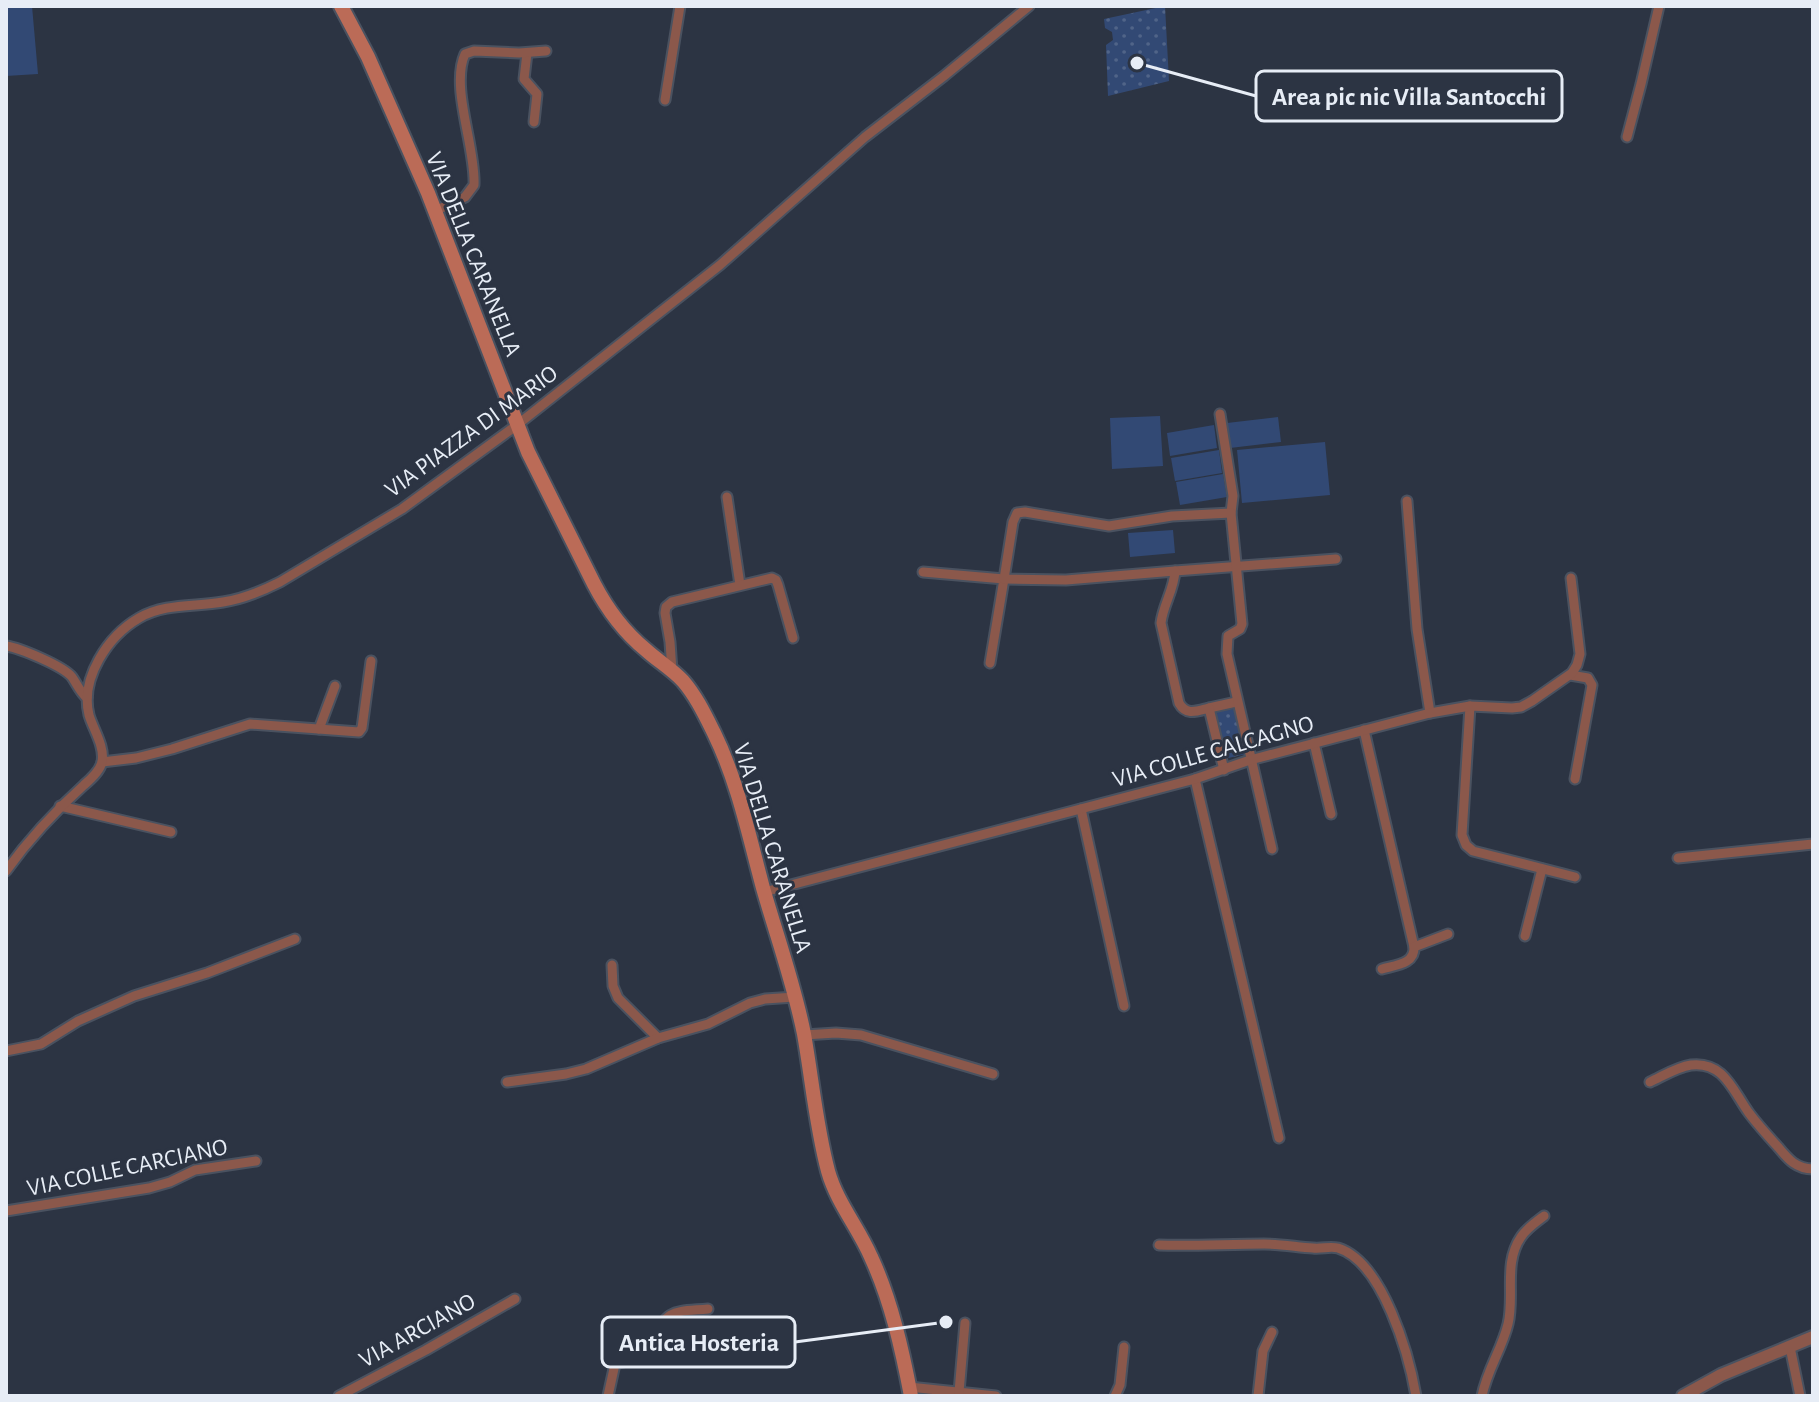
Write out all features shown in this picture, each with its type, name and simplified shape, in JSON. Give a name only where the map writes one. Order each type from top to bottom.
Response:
[{"type":"main road","name":"VIA DELLA CARANELLA","points":[[341,6],[368,57],[435,211],[517,425],[605,605],[632,638],[672,671],[695,698],[721,749],[795,997],[831,1182],[883,1285],[910,1392]]},
{"type":"street","points":[[665,100],[680,6]]},
{"type":"street","name":"VIA PIAZZA DI MARIO","points":[[87,698],[92,677],[109,646],[125,627],[162,609],[235,600],[275,584],[402,509],[517,425],[727,259],[865,137],[1029,6]]},
{"type":"street","points":[[1627,137],[1659,6]]},
{"type":"street","points":[[435,211],[465,197],[474,185],[462,88],[464,56],[471,51],[546,51]]},
{"type":"street","points":[[527,53],[524,79],[537,94],[534,122]]},
{"type":"street","points":[[1220,414],[1233,496],[1231,513],[1242,624],[1239,630],[1229,635],[1226,647],[1236,702],[1272,849]]},
{"type":"street","points":[[727,497],[740,585]]},
{"type":"street","points":[[1407,501],[1417,629],[1430,713]]},
{"type":"street","points":[[990,663],[1013,519],[1021,511],[1109,526],[1172,516],[1231,513]]},
{"type":"street","points":[[923,572],[1004,579],[1066,580],[1336,559]]},
{"type":"street","points":[[1175,571],[1161,623],[1179,703],[1188,712],[1236,702]]},
{"type":"street","points":[[672,671],[665,613],[668,604],[767,578],[775,579],[793,638]]},
{"type":"street","points":[[1571,578],[1580,657],[1570,675],[1588,678],[1592,685],[1575,779]]},
{"type":"street","points":[[6,646],[63,669],[72,678],[87,698],[89,715],[101,747],[102,762],[92,778],[60,806],[6,871]]},
{"type":"street","points":[[102,762],[172,749],[250,724],[361,731],[371,661]]},
{"type":"street","name":"VIA COLLE CALCAGNO","points":[[764,892],[1195,779],[1250,760],[1430,713],[1470,706],[1521,707],[1570,675]]},
{"type":"street","points":[[319,729],[335,686]]},
{"type":"street","points":[[1470,706],[1464,843],[1473,851],[1575,877]]},
{"type":"street","points":[[1209,708],[1224,770]]},
{"type":"street","points":[[1364,730],[1414,947],[1410,960],[1382,969]]},
{"type":"street","points":[[1314,743],[1331,814]]},
{"type":"street","points":[[1195,779],[1279,1138]]},
{"type":"street","points":[[60,806],[171,832]]},
{"type":"street","points":[[1081,809],[1124,1006]]},
{"type":"street","points":[[1678,858],[1813,844]]},
{"type":"street","points":[[1525,936],[1542,869]]},
{"type":"street","points":[[1414,947],[1448,934]]},
{"type":"street","points":[[6,1051],[41,1044],[75,1022],[134,996],[215,970],[295,939]]},
{"type":"street","points":[[612,965],[613,988],[618,998],[658,1038]]},
{"type":"street","points":[[507,1082],[581,1070],[658,1038],[703,1026],[753,1002],[795,997]]},
{"type":"street","points":[[804,1035],[856,1034],[993,1074]]},
{"type":"street","points":[[1650,1082],[1689,1065],[1717,1070],[1727,1078],[1752,1117],[1789,1159],[1802,1168],[1813,1169]]},
{"type":"street","name":"VIA COLLE CARCIANO","points":[[6,1211],[149,1188],[195,1170],[256,1161]]},
{"type":"street","points":[[1482,1396],[1487,1375],[1509,1322],[1511,1266],[1515,1248],[1524,1233],[1544,1216]]},
{"type":"street","points":[[1159,1245],[1333,1247],[1346,1252],[1367,1271],[1388,1305],[1407,1353],[1416,1396]]},
{"type":"street","name":"VIA ARCIANO","points":[[339,1396],[515,1299]]},
{"type":"street","points":[[608,1396],[612,1368],[615,1364],[643,1354],[667,1316],[675,1312],[708,1309]]},
{"type":"street","points":[[959,1392],[965,1323]]},
{"type":"street","points":[[1258,1396],[1263,1351],[1272,1332]]},
{"type":"street","points":[[1683,1396],[1721,1375],[1813,1337]]},
{"type":"street","points":[[1115,1396],[1121,1382],[1124,1347]]},
{"type":"street","points":[[1790,1347],[1800,1396]]},
{"type":"street","points":[[910,1392],[996,1396]]},
{"type":"shaded area","points":[[6,6],[32,6],[38,74],[6,76]]},
{"type":"shaded area","points":[[1165,6],[1169,81],[1108,96],[1106,45],[1113,40],[1112,32],[1105,28],[1104,19]]},
{"type":"shaded area","points":[[1160,416],[1163,466],[1112,469],[1110,418]]},
{"type":"shaded area","points":[[1278,417],[1281,442],[1230,448],[1227,423]]},
{"type":"shaded area","points":[[1214,425],[1217,448],[1170,456],[1167,433]]},
{"type":"shaded area","points":[[1325,442],[1330,495],[1242,503],[1237,450]]},
{"type":"shaded area","points":[[1219,450],[1222,473],[1175,481],[1171,458]]},
{"type":"shaded area","points":[[1223,474],[1227,497],[1180,505],[1176,482]]},
{"type":"shaded area","points":[[1173,530],[1175,553],[1130,557],[1128,533]]},
{"type":"shaded area","points":[[1234,704],[1246,754],[1224,759],[1212,709]]},
{"type":"place","name":"Area pic nic Villa Santocchi","points":[[1137,63]]},
{"type":"place","name":"Antica Hosteria","points":[[946,1322]]}]
